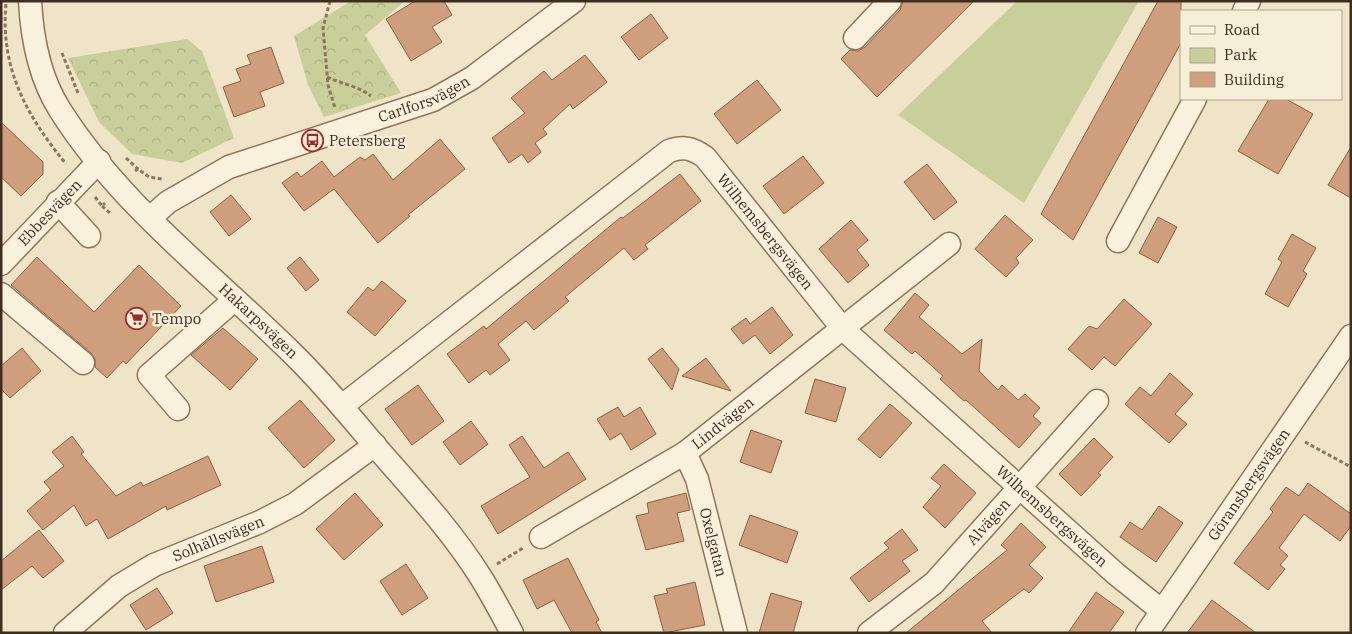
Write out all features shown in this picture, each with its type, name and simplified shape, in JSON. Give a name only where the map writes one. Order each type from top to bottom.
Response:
[{"type":"street","name":"Hakarpsvägen","points":[[30,1],[32,35],[50,89],[59,109],[99,161],[150,218],[234,300],[292,352],[342,406],[428,507],[479,575],[512,633]]},
{"type":"street","name":"Carlforsvägen","points":[[150,218],[168,202],[229,167],[342,132],[388,114],[433,100],[472,78],[574,1]]},
{"type":"street","points":[[855,38],[890,1]]},
{"type":"street","points":[[1118,241],[1194,100]]},
{"type":"street","name":"Wilhemsbergsvägen","points":[[342,406],[669,151],[682,147],[694,149],[705,157],[843,329],[1020,488],[1162,611]]},
{"type":"street","name":"Ebbesvägen","points":[[1,264],[99,161]]},
{"type":"street","points":[[58,202],[89,236]]},
{"type":"street","name":"Lindvägen","points":[[541,537],[686,454],[949,244]]},
{"type":"street","points":[[1,294],[84,363]]},
{"type":"street","points":[[178,409],[149,375],[234,300]]},
{"type":"street","name":"Göransbergsvägen","points":[[1147,633],[1351,336]]},
{"type":"street","name":"Alvägen","points":[[869,633],[934,583],[1097,401]]},
{"type":"street","name":"Solhällsvägen","points":[[65,633],[119,586],[154,565],[260,522],[295,504],[375,445]]},
{"type":"street","name":"Oxelgatan","points":[[686,454],[697,479],[736,633]]},
{"type":"path","points":[[330,1],[323,28],[327,76],[342,132]]},
{"type":"path","points":[[59,44],[81,100]]},
{"type":"path","points":[[327,76],[340,83],[360,88],[377,100],[388,114]]},
{"type":"path","points":[[120,153],[138,168]]},
{"type":"path","points":[[1297,438],[1351,467]]},
{"type":"path","points":[[479,575],[541,537]]},
{"type":"green space","points":[[351,1],[405,1],[365,35],[401,93],[324,117],[308,85],[294,36]]},
{"type":"green space","points":[[1017,1],[1139,1],[1024,203],[898,115]]},
{"type":"green space","points":[[187,39],[202,51],[234,138],[182,163],[132,154],[99,122],[68,58]]},
{"type":"building","points":[[415,1],[444,1],[452,15],[432,27],[442,42],[411,61],[386,19]]},
{"type":"building","points":[[903,1],[974,1],[877,97],[841,59],[850,50],[858,51],[865,47],[900,10]]},
{"type":"building","points":[[1158,1],[1181,1],[1180,45],[1073,240],[1041,214]]},
{"type":"building","points":[[651,14],[668,38],[639,60],[621,37]]},
{"type":"building","points":[[271,47],[284,83],[260,92],[265,106],[234,117],[223,87],[241,81],[236,69],[251,64],[247,55]]},
{"type":"building","points":[[585,55],[607,82],[573,109],[570,104],[543,129],[547,134],[535,143],[541,152],[528,163],[522,154],[509,163],[492,138],[525,113],[511,98],[544,71],[552,80]]},
{"type":"building","points":[[757,80],[781,110],[737,144],[714,114]]},
{"type":"building","points":[[1268,100],[1288,100],[1313,114],[1278,174],[1238,151]]},
{"type":"building","points":[[1,122],[43,162],[43,174],[21,196],[1,177]]},
{"type":"building","points":[[440,139],[465,169],[408,215],[410,216],[378,243],[334,189],[304,211],[282,183],[297,172],[301,177],[322,161],[334,177],[360,157],[365,160],[373,154],[393,180]]},
{"type":"building","points":[[1351,147],[1351,198],[1328,185]]},
{"type":"building","points":[[803,156],[824,183],[784,214],[763,186]]},
{"type":"building","points":[[927,164],[957,202],[934,220],[904,182]]},
{"type":"building","points":[[680,174],[701,201],[645,245],[648,249],[634,260],[624,248],[565,297],[569,301],[534,330],[526,321],[498,344],[510,360],[490,375],[486,370],[469,383],[447,354],[484,326],[486,329],[621,217],[623,218]]},
{"type":"building","points":[[231,195],[251,219],[229,236],[210,212]]},
{"type":"building","points":[[1005,215],[1033,240],[1016,258],[1019,263],[1006,277],[975,249]]},
{"type":"building","points":[[1158,217],[1177,227],[1158,263],[1139,253]]},
{"type":"building","points":[[851,220],[868,240],[857,250],[869,265],[848,283],[819,249]]},
{"type":"building","points":[[1292,234],[1316,248],[1303,271],[1307,274],[1288,307],[1265,294],[1282,262],[1278,259]]},
{"type":"building","points":[[37,257],[94,312],[139,265],[181,306],[126,364],[123,361],[107,378],[95,367],[95,359],[91,353],[11,285]]},
{"type":"building","points":[[300,257],[319,280],[306,291],[287,268]]},
{"type":"building","points":[[382,281],[406,301],[375,336],[347,312],[368,287],[373,291]]},
{"type":"building","points":[[915,293],[929,305],[919,317],[962,354],[982,339],[979,371],[998,390],[1002,385],[1018,400],[1025,394],[1040,408],[1033,416],[1041,423],[1019,448],[940,379],[943,376],[915,351],[912,354],[884,330]]},
{"type":"building","points":[[1124,299],[1152,324],[1115,366],[1104,357],[1092,370],[1068,349],[1089,326],[1097,329]]},
{"type":"building","points":[[772,307],[793,335],[770,354],[755,335],[743,344],[731,329],[746,318],[750,324]]},
{"type":"building","points":[[223,328],[258,359],[230,390],[191,355]]},
{"type":"building","points":[[22,348],[41,371],[10,398],[1,389],[1,366]]},
{"type":"building","points":[[662,348],[679,369],[672,390],[648,359]]},
{"type":"building","points":[[706,358],[731,391],[682,376]]},
{"type":"building","points":[[1170,373],[1193,394],[1175,414],[1187,424],[1169,443],[1125,404],[1140,387],[1151,396]]},
{"type":"building","points":[[815,379],[846,388],[836,422],[805,413]]},
{"type":"building","points":[[418,385],[444,421],[412,445],[385,409]]},
{"type":"building","points":[[300,400],[335,440],[304,468],[268,428]]},
{"type":"building","points":[[890,404],[912,423],[880,458],[858,439]]},
{"type":"building","points":[[618,407],[624,417],[640,407],[656,434],[631,450],[621,433],[610,440],[597,419]]},
{"type":"building","points":[[471,421],[488,444],[460,465],[443,442]]},
{"type":"building","points":[[751,430],[782,441],[771,473],[740,462]]},
{"type":"building","points":[[72,436],[84,452],[81,454],[116,496],[141,482],[143,486],[208,456],[221,485],[167,510],[166,506],[108,539],[97,519],[86,526],[74,505],[43,530],[27,511],[51,490],[44,482],[64,466],[52,452]]},
{"type":"building","points":[[522,436],[544,468],[568,452],[586,479],[498,534],[481,506],[530,477],[509,445]]},
{"type":"building","points":[[1094,438],[1113,457],[1098,473],[1101,475],[1081,496],[1059,474]]},
{"type":"building","points":[[944,464],[976,493],[945,528],[923,507],[941,486],[931,478]]},
{"type":"building","points":[[1308,483],[1351,514],[1351,526],[1340,541],[1304,514],[1279,548],[1288,556],[1280,565],[1285,569],[1268,590],[1234,563],[1273,512],[1270,509],[1286,487],[1299,496]]},
{"type":"building","points":[[355,493],[383,525],[344,560],[316,529]]},
{"type":"building","points":[[686,493],[690,510],[677,513],[684,541],[646,550],[636,516],[649,513],[647,503]]},
{"type":"building","points":[[1159,506],[1183,523],[1156,562],[1120,537],[1130,522],[1142,530]]},
{"type":"building","points":[[750,515],[798,532],[787,563],[739,545]]},
{"type":"building","points":[[1021,523],[1046,547],[1029,565],[1043,578],[1029,593],[1024,589],[982,621],[992,633],[906,633],[1007,550],[1001,545]]},
{"type":"building","points":[[902,529],[918,550],[902,561],[910,571],[869,602],[850,578],[889,548],[884,543]]},
{"type":"building","points":[[39,530],[64,561],[43,578],[32,566],[1,590],[1,561]]},
{"type":"building","points":[[262,546],[274,582],[216,602],[204,566]]},
{"type":"building","points":[[568,558],[599,620],[596,622],[602,633],[572,633],[554,600],[537,609],[523,580]]},
{"type":"building","points":[[406,564],[428,598],[402,615],[380,581]]},
{"type":"building","points":[[695,582],[705,625],[664,633],[654,596],[668,593],[666,589]]},
{"type":"building","points":[[157,588],[173,613],[146,630],[130,605]]},
{"type":"building","points":[[1096,592],[1124,612],[1109,633],[1068,633]]},
{"type":"building","points":[[771,593],[802,602],[793,633],[759,633]]},
{"type":"building","points":[[1212,600],[1256,633],[1187,633]]},
{"type":"place","name":"Petersberg","points":[[313,141]]},
{"type":"place","name":"Tempo","points":[[136,319]]}]
